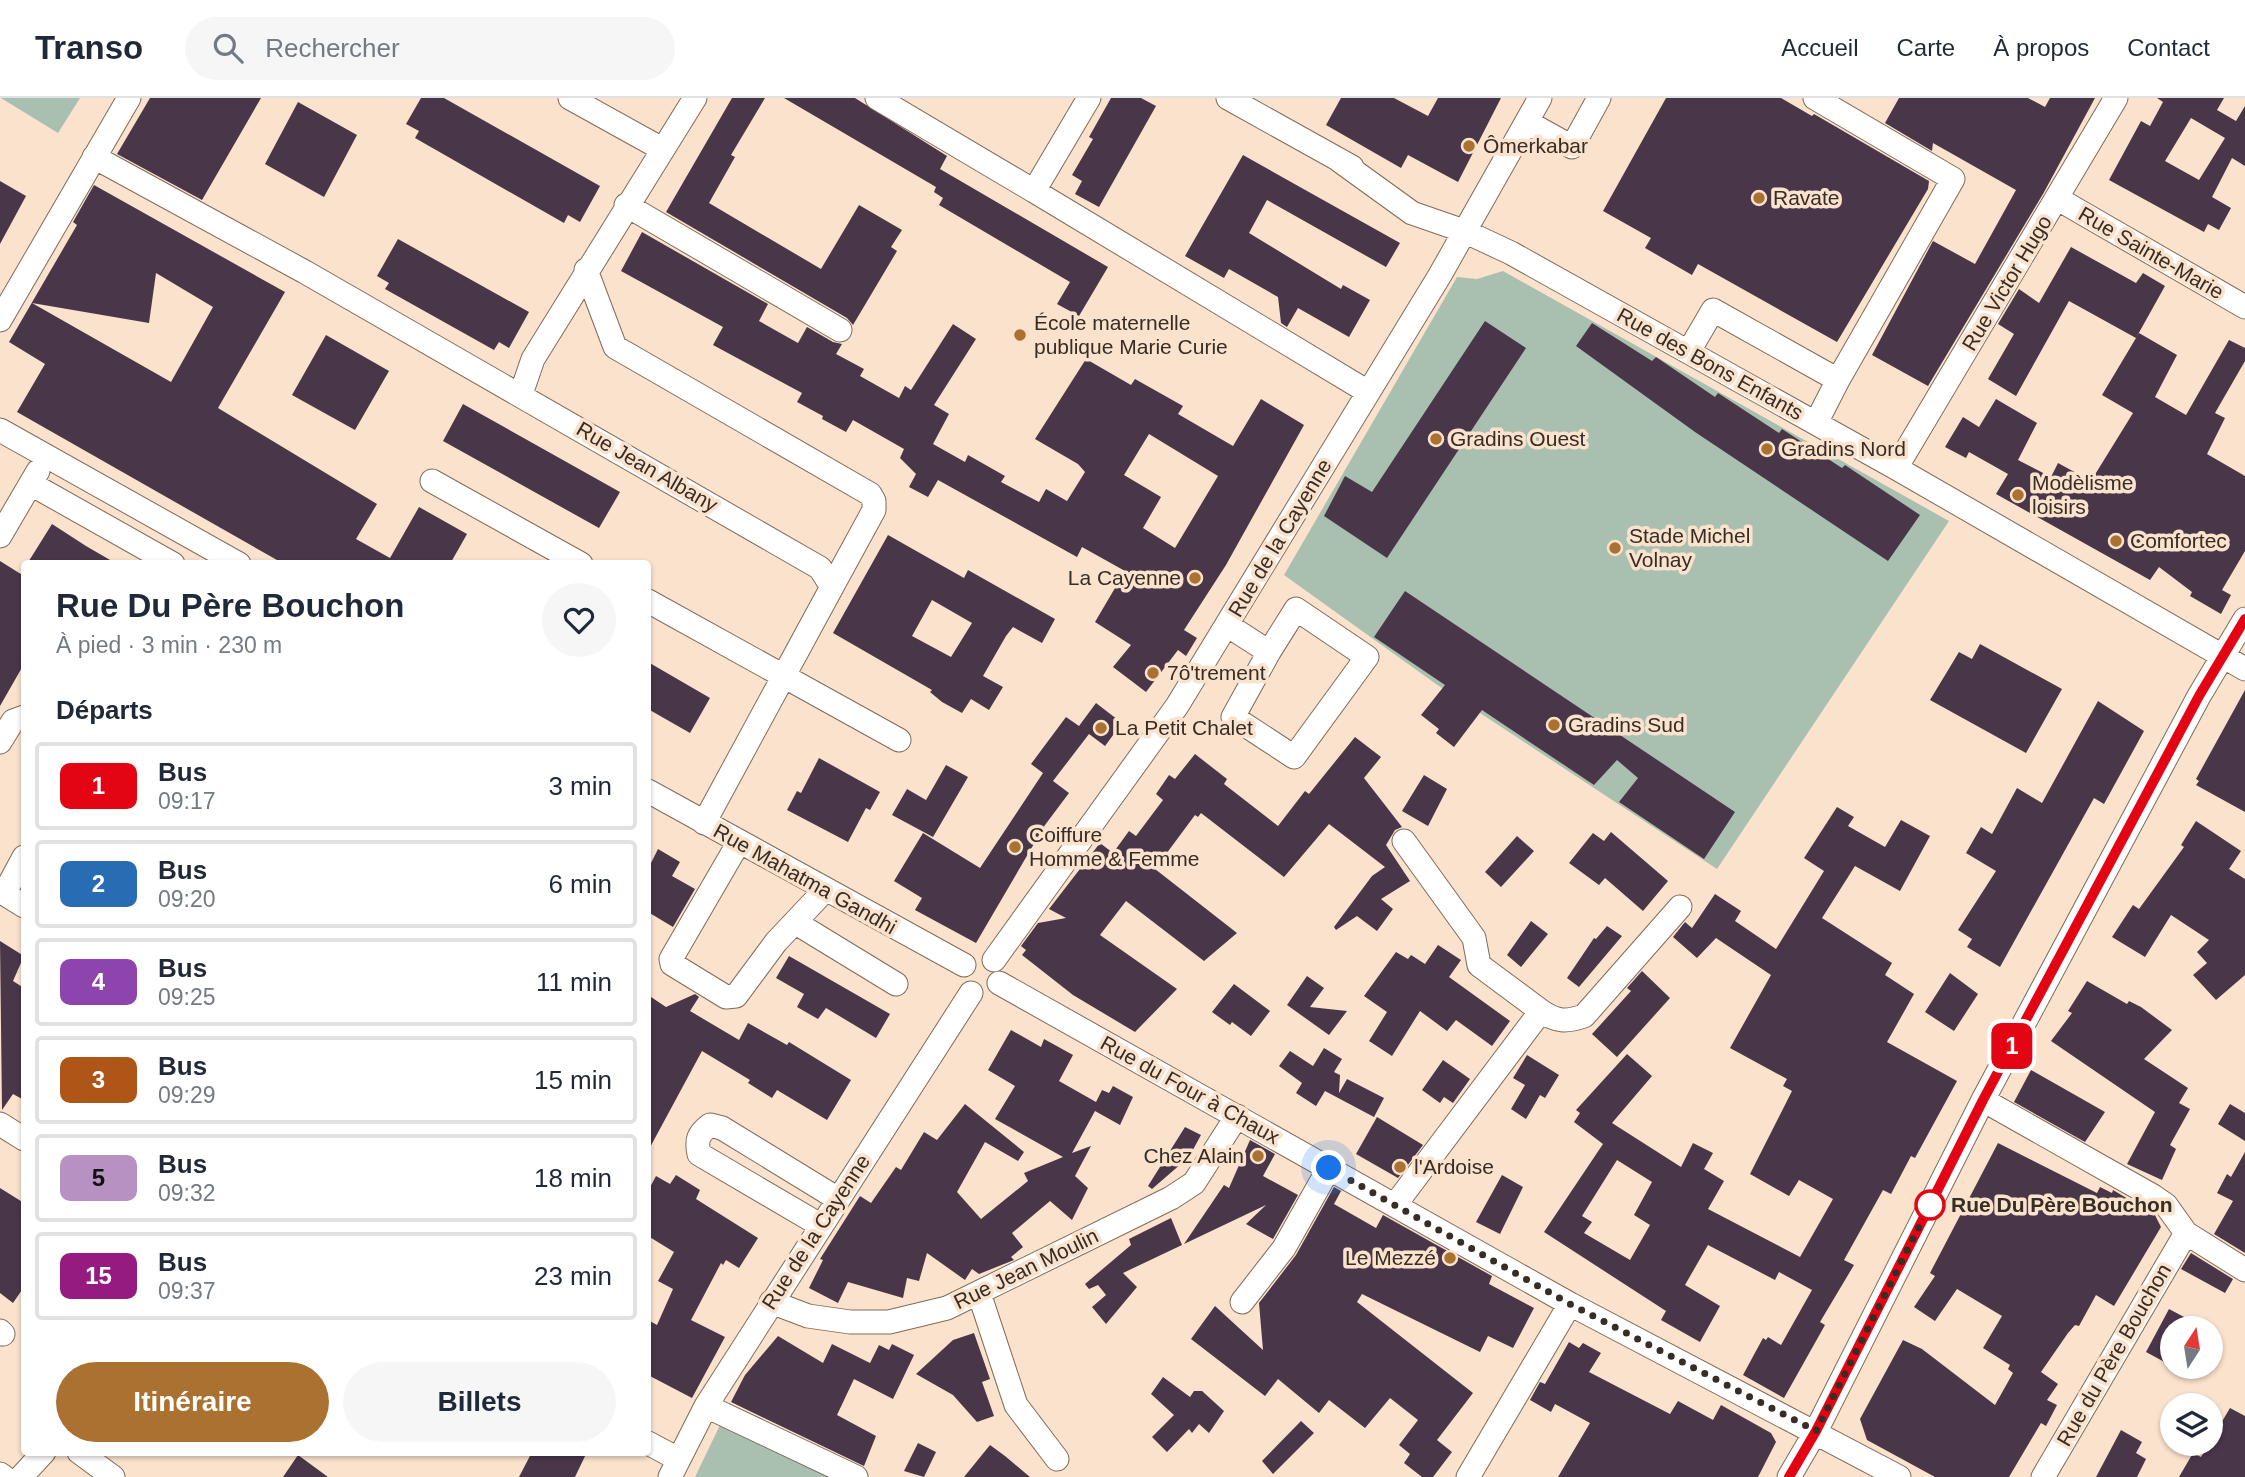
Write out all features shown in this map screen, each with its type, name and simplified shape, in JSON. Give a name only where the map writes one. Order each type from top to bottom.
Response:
[{"type":"street","points":[[0,320],[128,98]]},
{"type":"street","points":[[570,98],[662,149]]},
{"type":"street","points":[[521,394],[533,359],[626,205],[695,98]]},
{"type":"street","points":[[877,98],[1368,392]]},
{"type":"street","points":[[1034,191],[1089,98]]},
{"type":"street","name":"Rue des Bons Enfants","points":[[1228,98],[1409,196],[1464,231],[1501,247],[1816,422],[2245,669]]},
{"type":"street","name":"Rue de la Cayenne","points":[[994,960],[1177,706],[1368,392],[1540,98]]},
{"type":"street","points":[[1527,122],[1572,147],[1599,98]]},
{"type":"street","points":[[1815,98],[1953,179],[1816,422]]},
{"type":"street","name":"Rue Victor Hugo","points":[[1896,468],[2116,98]]},
{"type":"street","name":"Rue Jean Albany","points":[[94,157],[305,271],[820,568],[832,587]]},
{"type":"street","name":"Rue Sainte-Marie","points":[[2058,199],[2245,307]]},
{"type":"street","points":[[626,205],[840,330]]},
{"type":"street","points":[[586,270],[615,347],[870,495],[874,501],[874,510],[704,823]]},
{"type":"street","points":[[1689,351],[1713,310],[1838,380]]},
{"type":"street","points":[[0,430],[232,560]]},
{"type":"street","points":[[0,536],[46,456]]},
{"type":"street","points":[[432,481],[574,560]]},
{"type":"street","points":[[30,484],[166,560]]},
{"type":"street","points":[[651,603],[900,740]]},
{"type":"street","points":[[1296,609],[1367,657],[1294,757],[1233,717],[1269,652],[1296,609]]},
{"type":"street","points":[[1789,1477],[1816,1431],[1983,1100],[2245,619]]},
{"type":"street","points":[[1227,625],[1269,652]]},
{"type":"street","points":[[0,743],[13,721],[21,718]]},
{"type":"street","name":"Rue Mahatma Gandhi","points":[[651,793],[964,965]]},
{"type":"street","points":[[1404,841],[1474,937],[1479,965],[1554,1020],[1569,1021],[1584,1016],[1680,906]]},
{"type":"street","points":[[739,842],[673,953],[672,964],[731,998],[736,996],[776,942],[825,889]]},
{"type":"street","points":[[21,862],[2,892],[21,904]]},
{"type":"street","points":[[796,923],[896,984]]},
{"type":"street","points":[[978,956],[994,960],[1000,970],[999,983],[986,995],[971,993],[962,980],[964,965],[978,956]]},
{"type":"street","name":"Rue du Four à Chaux","points":[[999,983],[1570,1304],[1899,1477]]},
{"type":"street","name":"Rue de la Cayenne","points":[[674,1468],[706,1406],[771,1302],[971,993]]},
{"type":"street","points":[[1395,1205],[1541,1011]]},
{"type":"street","points":[[1983,1100],[2153,1196],[2166,1205],[2186,1233],[2245,1270]]},
{"type":"street","name":"Rue Jean Moulin","points":[[771,1302],[808,1317],[850,1322],[890,1322],[947,1308],[1171,1198],[1194,1183],[1237,1116]]},
{"type":"street","points":[[0,1124],[21,1137]]},
{"type":"street","points":[[820,1225],[699,1154],[696,1142],[701,1132],[710,1125],[722,1128],[838,1199]]},
{"type":"street","points":[[1242,1302],[1284,1248],[1329,1168]]},
{"type":"street","name":"Rue du Père Bouchon","points":[[2043,1477],[2186,1233]]},
{"type":"street","points":[[979,1293],[1016,1405],[1057,1459]]},
{"type":"street","points":[[1468,1477],[1570,1304]]},
{"type":"street","points":[[706,1406],[856,1477]]},
{"type":"street","points":[[651,1446],[674,1468]]},
{"type":"street","points":[[21,1477],[40,1456]]},
{"type":"street","points":[[84,1456],[113,1477]]},
{"type":"green space","points":[[1,98],[80,98],[58,133]]},
{"type":"green space","name":"Stade Michel Volnay","points":[[1503,271],[1949,521],[1717,869],[1436,684],[1284,575],[1457,277],[1477,279]]},
{"type":"green space","points":[[722,1421],[839,1477],[695,1477]]},
{"type":"building","points":[[150,98],[261,98],[202,200],[117,154]]},
{"type":"building","points":[[421,98],[444,98],[600,186],[580,222],[568,215],[564,223],[415,138],[419,131],[406,124]]},
{"type":"building","points":[[732,98],[765,98],[731,155],[735,157],[709,203],[821,269],[859,205],[902,230],[891,247],[897,251],[853,325],[847,318],[666,212]]},
{"type":"building","points":[[784,98],[855,98],[947,156],[940,169],[1108,267],[1079,316],[1057,304],[1070,282],[939,205],[943,198],[934,192],[936,187]]},
{"type":"building","points":[[1111,98],[1141,98],[1156,106],[1099,207],[1075,194],[1082,181],[1072,175],[1093,139],[1089,137]]},
{"type":"building","points":[[1341,98],[1394,98],[1428,116],[1438,98],[1501,98],[1458,182],[1408,155],[1401,168],[1326,125]]},
{"type":"building","points":[[1666,98],[1781,98],[1812,116],[1814,114],[1929,181],[1928,189],[1837,342],[1698,264],[1692,275],[1645,248],[1651,238],[1603,211]]},
{"type":"building","points":[[1899,98],[2028,98],[2045,107],[2050,98],[2095,98],[2043,194],[1928,386],[1872,355],[1933,241],[1975,264],[2016,190],[1933,143],[1932,151],[1885,123]]},
{"type":"building","points":[[2157,98],[2224,98],[2217,110],[2236,121],[2245,106],[2245,166],[2232,158],[2212,197],[2231,208],[2219,230],[2208,224],[2204,232],[2109,180],[2141,121],[2150,126],[2163,102]],"holes":[[[2191,118],[2225,138],[2199,180],[2165,161]]]},
{"type":"building","points":[[298,102],[357,135],[324,197],[265,164]]},
{"type":"building","points":[[1243,155],[1400,243],[1386,267],[1267,200],[1249,233],[1341,289],[1343,285],[1370,300],[1349,337],[1298,308],[1287,327],[1281,323],[1278,297],[1229,269],[1224,278],[1185,256]]},
{"type":"building","points":[[0,181],[26,196],[0,244]]},
{"type":"building","points":[[94,185],[285,292],[218,408],[377,504],[356,539],[390,558],[419,507],[467,534],[452,560],[277,560],[17,412],[45,364],[9,342],[77,225],[73,222]],"holes":[[[156,273],[213,307],[171,382],[32,303],[149,323]]]},
{"type":"building","points":[[642,232],[768,304],[759,321],[798,343],[807,327],[833,342],[842,344],[836,354],[864,369],[860,376],[899,398],[905,386],[911,390],[953,324],[976,339],[934,405],[949,414],[933,444],[965,462],[968,455],[1005,476],[1001,482],[1039,502],[1046,489],[1067,501],[1085,472],[1078,464],[1035,439],[1086,359],[1131,385],[1135,379],[1183,406],[1178,414],[1233,446],[1261,399],[1304,425],[1226,565],[1184,630],[1197,638],[1186,656],[1178,650],[1146,692],[1113,667],[1131,645],[1095,622],[1125,571],[1082,547],[1077,557],[938,480],[928,497],[909,487],[916,474],[900,458],[904,449],[853,420],[846,432],[822,419],[823,416],[797,402],[802,393],[713,345],[723,327],[621,271]],"holes":[[[1149,434],[1218,476],[1175,548],[1143,528],[1161,497],[1124,475]]]},
{"type":"building","points":[[398,239],[529,312],[509,348],[499,342],[494,350],[385,289],[389,283],[377,276]]},
{"type":"building","points":[[2071,247],[2136,283],[2143,273],[2165,286],[2136,338],[2069,301],[2016,396],[1988,379],[2014,334],[1998,324],[2019,289],[2039,303]]},
{"type":"building","name":"Gradins Ouest","points":[[1485,321],[1526,348],[1387,558],[1324,516],[1345,476],[1372,492]]},
{"type":"building","name":"Gradins Nord","points":[[1592,323],[1652,361],[1656,357],[1715,397],[1718,393],[1779,433],[1782,429],[1842,468],[1845,465],[1920,515],[1888,561],[1695,432],[1576,346]]},
{"type":"building","points":[[2139,333],[2177,355],[2155,397],[2186,415],[2229,340],[2245,348],[2245,361],[2215,413],[2225,418],[2207,454],[2245,476],[2245,551],[2222,590],[2231,595],[2221,614],[2190,596],[2192,592],[2159,567],[2150,580],[1996,494],[2008,474],[1969,452],[1966,458],[1945,447],[1963,417],[1979,427],[1996,399],[2037,423],[2018,460],[2051,477],[2058,463],[2091,481],[2133,413],[2102,395]]},
{"type":"building","points":[[326,335],[389,371],[355,430],[292,395]]},
{"type":"building","points":[[463,404],[620,492],[599,528],[443,441]]},
{"type":"building","points":[[52,524],[110,560],[30,560]]},
{"type":"building","points":[[888,535],[964,578],[968,570],[1055,619],[1042,643],[1013,627],[983,676],[1003,687],[989,710],[971,699],[962,713],[942,702],[930,692],[932,690],[833,633]],"holes":[[[932,600],[972,623],[951,657],[912,636]]]},
{"type":"building","points":[[0,561],[21,574],[21,669],[0,706]]},
{"type":"building","name":"Gradins Sud","points":[[1405,591],[1735,812],[1704,859],[1619,802],[1638,778],[1617,760],[1594,785],[1482,710],[1454,747],[1436,733],[1439,729],[1421,715],[1445,685],[1374,637]]},
{"type":"building","points":[[1980,644],[2062,689],[2026,753],[1930,700],[1959,652],[1972,659]]},
{"type":"building","points":[[651,664],[710,698],[690,733],[651,711]]},
{"type":"building","points":[[2245,690],[2245,812],[2196,785],[2199,781],[2196,779]]},
{"type":"building","points":[[2098,701],[2144,731],[2104,804],[2094,798],[2000,967],[1967,947],[1972,939],[1958,930],[1996,871],[1966,853],[1981,827],[1992,834],[2017,788],[2042,803]]},
{"type":"building","points":[[1096,703],[1122,723],[1105,746],[1089,734],[1053,781],[1069,793],[1045,825],[976,943],[915,910],[922,898],[894,881],[923,833],[980,868],[1043,773],[1031,764],[1066,717],[1079,726]]},
{"type":"building","points":[[1355,737],[1381,757],[1364,778],[1402,827],[1395,830],[1386,845],[1410,881],[1381,899],[1393,909],[1377,931],[1357,916],[1336,930],[1334,927],[1372,876],[1385,867],[1329,824],[1284,877],[1201,813],[1198,817],[1195,815],[1155,869],[1237,933],[1204,961],[1126,901],[1100,935],[1177,989],[1135,1032],[1073,995],[1022,955],[1026,950],[1021,946],[1038,923],[1066,918],[1049,909],[1100,843],[1113,853],[1129,831],[1136,836],[1163,800],[1156,794],[1169,775],[1175,779],[1195,754],[1227,779],[1224,784],[1278,826],[1305,791],[1309,794]]},
{"type":"building","points":[[819,758],[880,792],[870,810],[866,808],[848,842],[787,810],[797,791],[801,793]]},
{"type":"building","points":[[946,765],[968,777],[933,837],[892,815],[907,789],[926,800]]},
{"type":"building","points":[[1424,775],[1447,789],[1428,826],[1402,811]]},
{"type":"building","points":[[1837,807],[1854,817],[1848,826],[1885,847],[1901,820],[1930,836],[1900,891],[1855,866],[1822,918],[1892,963],[1885,975],[1914,994],[1887,1042],[1957,1081],[1915,1158],[1911,1156],[1891,1194],[1883,1190],[1844,1260],[1854,1265],[1820,1322],[1825,1325],[1784,1398],[1743,1375],[1763,1338],[1766,1340],[1768,1337],[1781,1345],[1812,1290],[1779,1272],[1775,1280],[1708,1245],[1685,1285],[1720,1306],[1700,1342],[1661,1320],[1666,1311],[1544,1232],[1603,1144],[1574,1122],[1580,1113],[1576,1110],[1627,1054],[1652,1076],[1612,1123],[1681,1167],[1693,1143],[1713,1153],[1704,1169],[1724,1181],[1708,1209],[1800,1257],[1833,1199],[1799,1180],[1789,1196],[1750,1174],[1792,1091],[1783,1086],[1787,1079],[1730,1048],[1771,975],[1716,938],[1697,958],[1673,937],[1685,922],[1692,928],[1715,894],[1741,911],[1735,921],[1776,949],[1824,871],[1804,858]],"holes":[[[1617,1160],[1652,1182],[1634,1215],[1650,1225],[1630,1260],[1584,1233],[1592,1222],[1582,1216]]]},
{"type":"building","points":[[2196,821],[2241,851],[2229,869],[2245,879],[2245,975],[2216,1000],[2193,975],[2207,963],[2197,952],[2209,940],[2171,915],[2145,957],[2112,937],[2133,905],[2139,909],[2184,847],[2181,845]]},
{"type":"building","points":[[1611,832],[1668,881],[1643,911],[1605,878],[1599,885],[1569,863],[1593,833],[1604,841]]},
{"type":"building","points":[[1517,836],[1534,851],[1501,887],[1485,872]]},
{"type":"building","points":[[658,849],[680,862],[672,876],[695,889],[673,927],[651,914],[651,863]]},
{"type":"building","points":[[1531,921],[1548,934],[1521,967],[1507,955]]},
{"type":"building","points":[[1607,926],[1622,936],[1579,987],[1567,978],[1594,938]]},
{"type":"building","points":[[0,941],[21,954],[21,963],[13,981],[21,986],[21,1098],[13,1094],[2,1110]]},
{"type":"building","points":[[1438,945],[1461,960],[1449,977],[1510,1021],[1492,1046],[1456,1020],[1447,1031],[1420,1011],[1392,1056],[1369,1041],[1387,1012],[1364,996],[1396,952],[1408,959],[1411,955],[1425,964]]},
{"type":"building","points":[[789,956],[890,1014],[876,1038],[826,1008],[818,1019],[797,1007],[804,994],[776,978]]},
{"type":"building","points":[[1642,971],[1670,998],[1617,1057],[1592,1034],[1631,991],[1627,988]]},
{"type":"building","points":[[1950,973],[1978,994],[1954,1031],[1925,1012]]},
{"type":"building","points":[[1307,976],[1324,988],[1310,1007],[1347,1011],[1329,1035],[1287,1005]]},
{"type":"building","points":[[2087,981],[2127,1004],[2129,1001],[2141,1007],[2172,1030],[2144,1059],[2188,1088],[2179,1103],[2190,1109],[2170,1145],[2176,1149],[2162,1180],[2127,1164],[2155,1112],[2051,1041],[2072,1013],[2068,1011]]},
{"type":"building","points":[[1234,984],[1270,1011],[1251,1036],[1212,1012]]},
{"type":"building","points":[[695,994],[699,997],[690,1011],[739,1040],[748,1023],[787,1045],[789,1042],[851,1080],[827,1120],[777,1090],[772,1098],[748,1083],[750,1080],[702,1051],[651,1145],[651,997],[666,1007]]},
{"type":"building","points":[[1011,1030],[1041,1047],[1044,1039],[1073,1055],[1059,1081],[1096,1102],[1102,1090],[1109,1093],[1113,1086],[1133,1097],[1120,1125],[1095,1111],[1072,1153],[1091,1146],[1075,1176],[1088,1188],[1072,1220],[1050,1201],[1012,1233],[1023,1247],[1011,1257],[1014,1260],[979,1274],[972,1269],[965,1280],[927,1253],[919,1281],[907,1278],[903,1298],[848,1282],[838,1303],[809,1288],[823,1260],[820,1259],[860,1196],[871,1203],[896,1167],[901,1170],[924,1132],[937,1140],[965,1104],[1024,1152],[1018,1161],[985,1142],[957,1192],[981,1219],[1028,1181],[1024,1173],[1063,1157],[995,1119],[1015,1086],[988,1070]]},
{"type":"building","points":[[1324,1048],[1342,1059],[1334,1072],[1340,1075],[1339,1093],[1347,1079],[1384,1098],[1374,1117],[1325,1091],[1316,1106],[1296,1093],[1302,1083],[1279,1066],[1290,1051],[1313,1066]]},
{"type":"building","points":[[1527,1055],[1559,1075],[1545,1098],[1540,1095],[1526,1119],[1511,1109],[1525,1085],[1513,1078]]},
{"type":"building","points":[[1443,1060],[1470,1079],[1453,1103],[1444,1097],[1440,1103],[1422,1090]]},
{"type":"building","points":[[2031,1070],[2105,1112],[2085,1142],[2014,1102]]},
{"type":"building","points":[[2230,1104],[2245,1113],[2245,1141],[2218,1124]]},
{"type":"building","points":[[1377,1117],[1423,1145],[1398,1178],[1356,1154]]},
{"type":"building","points":[[1185,1127],[1201,1135],[1189,1157],[1152,1189],[1148,1186]]},
{"type":"building","points":[[1250,1140],[1275,1154],[1263,1176],[1298,1195],[1273,1239],[1246,1224],[1266,1205],[1184,1244],[1224,1185],[1229,1188]]},
{"type":"building","points":[[1998,1143],[2097,1193],[2100,1187],[2112,1193],[2113,1190],[2155,1215],[2161,1227],[2114,1306],[2096,1295],[2079,1326],[2075,1325],[2068,1333],[2041,1372],[2058,1384],[2047,1400],[2057,1405],[2046,1426],[2041,1423],[2009,1477],[1935,1477],[1867,1440],[1860,1419],[1903,1340],[1922,1349],[1995,1405],[2013,1373],[2008,1369],[2010,1365],[1983,1348],[2002,1316],[1957,1289],[1935,1321],[1914,1307],[1935,1276],[1930,1273]]},
{"type":"building","points":[[2245,1152],[2245,1253],[2214,1234],[2233,1201],[2217,1193],[2227,1174],[2231,1177]]},
{"type":"building","points":[[676,1175],[700,1190],[696,1199],[758,1238],[739,1268],[726,1260],[723,1265],[721,1263],[691,1320],[725,1337],[692,1398],[651,1377],[651,1322],[657,1325],[673,1289],[658,1281],[674,1252],[651,1238],[651,1185],[656,1176],[670,1184]]},
{"type":"building","points":[[1502,1175],[1523,1187],[1500,1234],[1476,1222]]},
{"type":"building","points":[[1334,1187],[1341,1191],[1334,1204],[1376,1228],[1383,1215],[1492,1276],[1489,1284],[1534,1308],[1513,1348],[1488,1336],[1480,1352],[1362,1294],[1357,1302],[1473,1393],[1437,1440],[1452,1452],[1433,1477],[1422,1477],[1404,1463],[1410,1454],[1399,1445],[1418,1420],[1390,1398],[1365,1428],[1329,1400],[1319,1413],[1278,1379],[1265,1396],[1191,1339],[1215,1306],[1263,1350],[1259,1303],[1296,1255]]},
{"type":"building","points":[[0,1188],[21,1201],[21,1291],[13,1303],[0,1293]]},
{"type":"building","points":[[1171,1218],[1182,1245],[1123,1273],[1137,1287],[1106,1324],[1092,1307],[1106,1295],[1098,1285],[1089,1289],[1085,1284],[1131,1245],[1129,1239]]},
{"type":"building","points":[[2191,1253],[2233,1279],[2225,1293],[2181,1269]]},
{"type":"building","points":[[2169,1309],[2182,1316],[2165,1316]]},
{"type":"building","points":[[2160,1326],[2160,1360],[2146,1352]]},
{"type":"building","points":[[974,1333],[990,1379],[982,1382],[994,1416],[977,1422],[953,1395],[916,1374],[953,1340]]},
{"type":"building","points":[[778,1336],[823,1363],[832,1344],[870,1363],[879,1345],[889,1350],[892,1344],[914,1355],[893,1399],[854,1379],[837,1415],[876,1436],[864,1466],[731,1402],[745,1375]]},
{"type":"building","points":[[1569,1342],[1579,1348],[1583,1343],[1601,1353],[1589,1372],[1670,1414],[1678,1401],[1713,1420],[1721,1405],[1771,1433],[1776,1442],[1758,1477],[1558,1477],[1590,1423],[1555,1404],[1551,1412],[1530,1400],[1540,1382],[1545,1384]]},
{"type":"building","points":[[1163,1377],[1190,1397],[1194,1391],[1202,1391],[1224,1411],[1209,1433],[1199,1424],[1192,1433],[1189,1429],[1167,1452],[1152,1437],[1174,1415],[1151,1394]]},
{"type":"building","points":[[2230,1408],[2245,1416],[2245,1477],[2179,1477],[2191,1456],[2223,1456],[2223,1420]]},
{"type":"building","points":[[1301,1421],[1314,1433],[1273,1474],[1262,1461]]},
{"type":"building","points":[[2121,1430],[2142,1442],[2136,1453],[2146,1459],[2137,1477],[2096,1477]]},
{"type":"building","points":[[918,1443],[936,1452],[924,1477],[904,1471]]},
{"type":"building","points":[[990,1445],[1005,1456],[1030,1477],[964,1477]]},
{"type":"building","points":[[299,1456],[328,1477],[283,1477]]},
{"type":"building","points":[[530,1456],[585,1456],[575,1477],[519,1477]]},
{"type":"bus line","name":"1","points":[[1789,1477],[1816,1431],[1983,1100],[2199,696],[2245,619]]},
{"type":"place","name":"Ômerkabar","points":[[1469,146]]},
{"type":"place","name":"Ravate","points":[[1759,198]]},
{"type":"place","name":"École maternelle publique Marie Curie","points":[[1020,335]]},
{"type":"place","name":"Gradins Ouest","points":[[1436,439]]},
{"type":"place","name":"Gradins Nord","points":[[1767,449]]},
{"type":"place","name":"Modèlisme loisirs","points":[[2018,495]]},
{"type":"place","name":"Comfortec","points":[[2116,541]]},
{"type":"place","name":"Stade Michel Volnay","points":[[1615,548]]},
{"type":"place","name":"La Cayenne","points":[[1195,578]]},
{"type":"place","name":"7ô'trement","points":[[1153,673]]},
{"type":"place","name":"Gradins Sud","points":[[1554,725]]},
{"type":"place","name":"La Petit Chalet","points":[[1101,728]]},
{"type":"place","name":"Coiffure Homme & Femme","points":[[1015,847]]},
{"type":"place","name":"Chez Alain","points":[[1258,1156]]},
{"type":"place","name":"l'Ardoise","points":[[1400,1167]]},
{"type":"place","name":"Rue Du Père Bouchon","points":[[1930,1205]]},
{"type":"place","name":"Le Mezzé","points":[[1450,1258]]},
{"type":"route","points":[[1329,1168],[1570,1304],[1816,1431],[1930,1205]]}]
